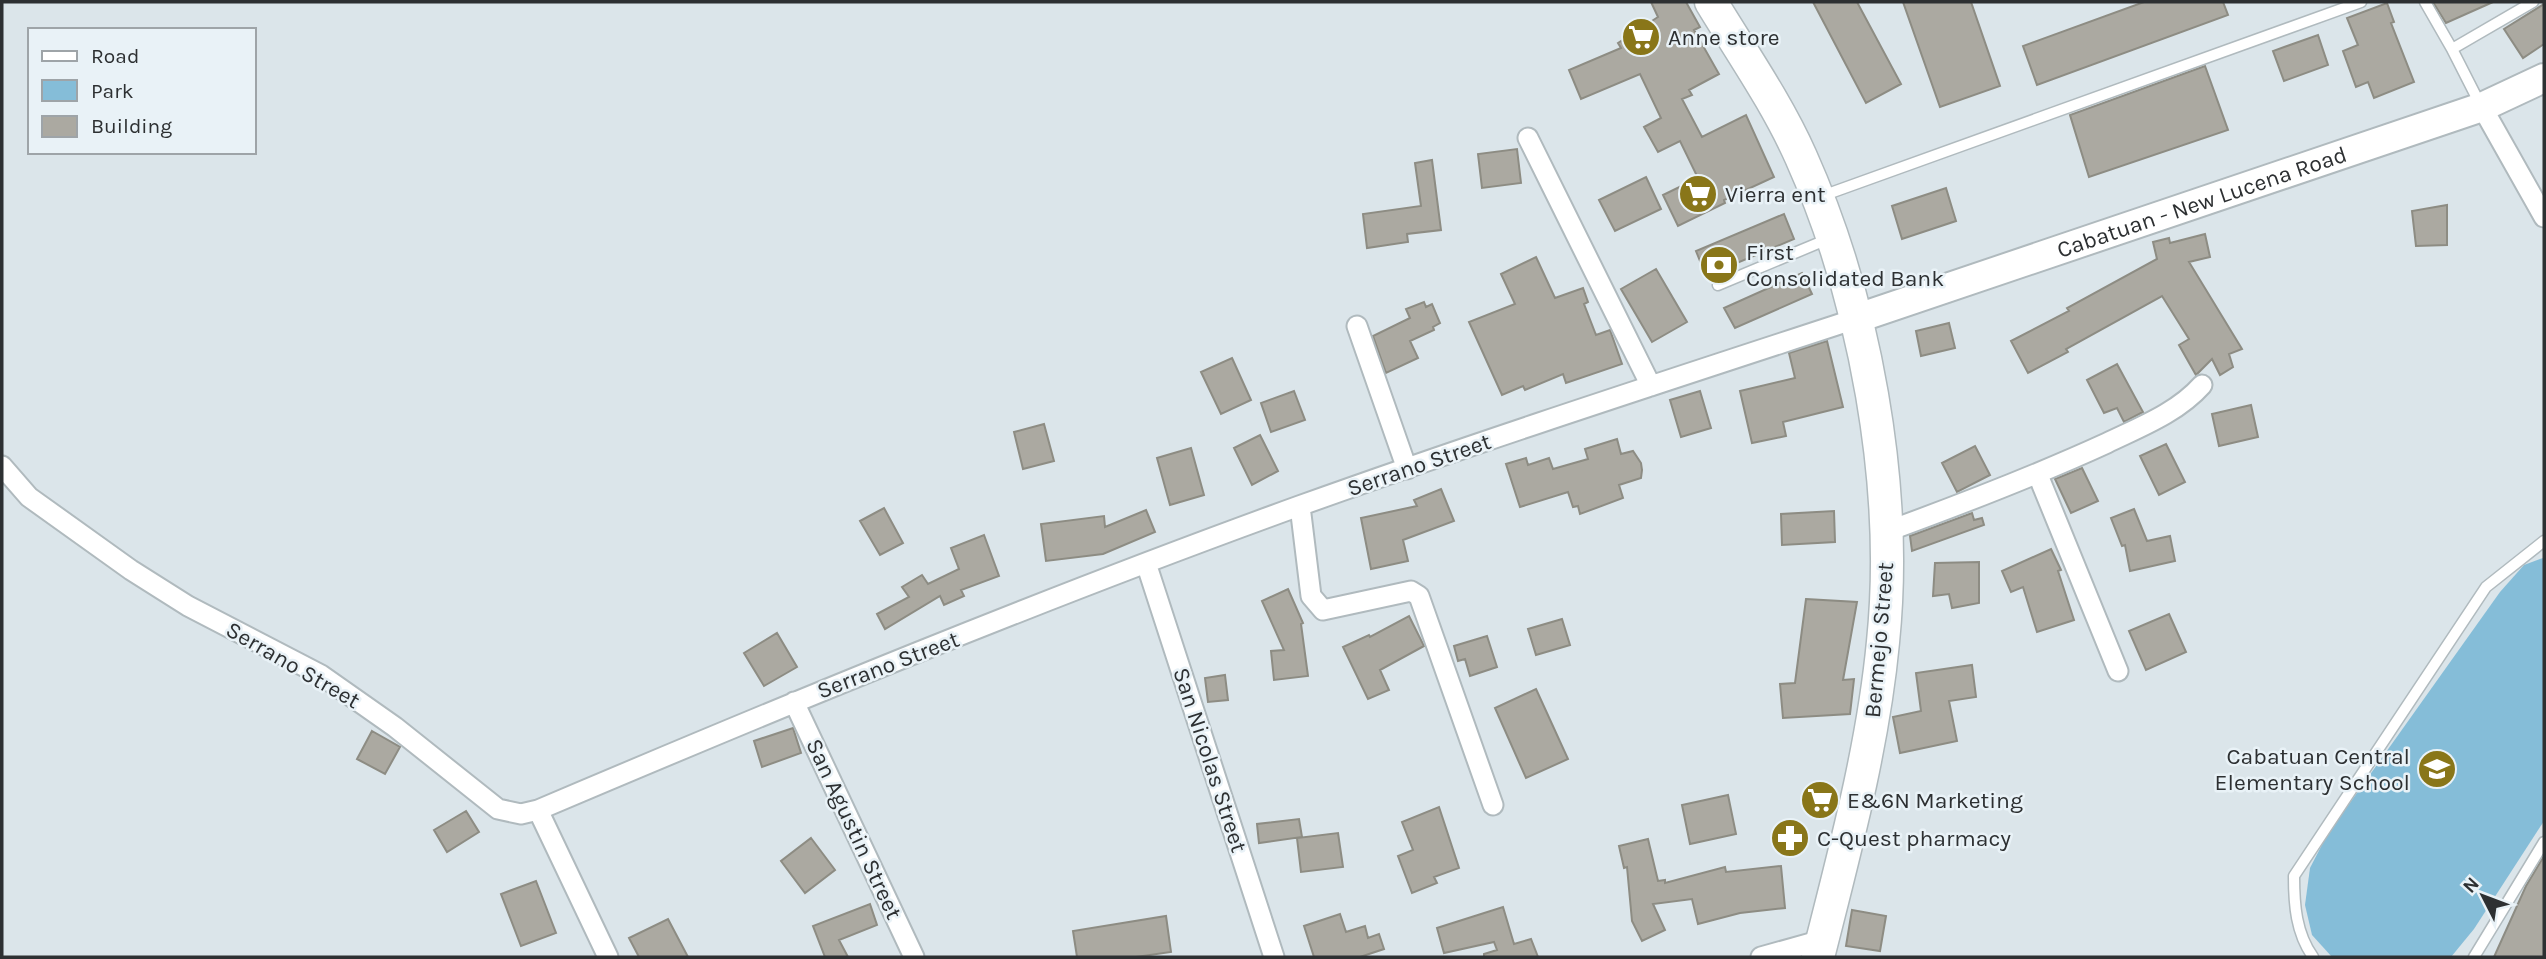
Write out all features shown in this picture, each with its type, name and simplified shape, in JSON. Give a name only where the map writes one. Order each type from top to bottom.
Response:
[{"type":"main road","name":"Bermejo Street","points":[[1711,2],[1778,114],[1818,197],[1832,237],[1854,319],[1877,432],[1888,531],[1884,640],[1865,760],[1820,948]]},
{"type":"main road","name":"Cabatuan - New Lucena Road","points":[[1854,319],[2482,107],[2544,78]]},
{"type":"street","points":[[2482,107],[2544,217]]},
{"type":"street","points":[[1528,138],[1651,386]]},
{"type":"street","name":"Serrano Street","points":[[2,466],[29,497],[131,570],[188,606],[321,675],[395,727],[498,809],[521,814],[538,810],[794,702],[1300,506],[1854,319]]},
{"type":"street","points":[[1357,326],[1407,469]]},
{"type":"street","points":[[1888,531],[2038,475],[2154,421],[2191,398],[2202,386]]},
{"type":"street","points":[[2038,475],[2118,671]]},
{"type":"street","points":[[1300,506],[1311,596],[1323,610],[1411,591],[1419,596],[1493,805]]},
{"type":"street","name":"San Nicolas Street","points":[[1146,564],[1274,957]]},
{"type":"street","name":"San Agustin Street","points":[[794,702],[914,957]]},
{"type":"street","points":[[538,810],[608,957]]},
{"type":"street","points":[[1761,957],[1820,948]]},
{"type":"lane","points":[[1818,197],[2361,2]]},
{"type":"lane","points":[[2425,2],[2482,107]]},
{"type":"lane","points":[[2452,49],[2533,2]]},
{"type":"lane","points":[[1718,285],[1832,237]]},
{"type":"lane","points":[[2313,957],[2306,948],[2293,908],[2294,876],[2486,587],[2544,541]]},
{"type":"lane","points":[[2474,957],[2544,842]]},
{"type":"green space","points":[[2543,558],[2544,821],[2474,929],[2451,957],[2332,957],[2312,935],[2305,905],[2310,868],[2327,835],[2500,592],[2524,565]]},
{"type":"building","points":[[1651,2],[1686,2],[1700,27],[1694,30],[1719,74],[1689,90],[1692,95],[1682,99],[1702,137],[1746,115],[1774,177],[1724,200],[1725,203],[1678,226],[1663,195],[1698,178],[1680,141],[1658,152],[1644,127],[1661,118],[1640,74],[1581,99],[1569,70],[1621,48],[1618,43],[1658,17]]},
{"type":"building","points":[[1813,2],[1857,2],[1901,84],[1866,103]]},
{"type":"building","points":[[1903,2],[1971,2],[2000,86],[1940,107]]},
{"type":"building","points":[[2144,2],[2223,2],[2228,15],[2037,85],[2023,46]]},
{"type":"building","points":[[2433,2],[2493,2],[2446,23]]},
{"type":"building","points":[[2387,3],[2394,22],[2391,23],[2414,82],[2374,98],[2368,82],[2356,87],[2343,51],[2358,45],[2347,18]]},
{"type":"building","points":[[2544,4],[2544,44],[2523,58],[2504,29]]},
{"type":"building","points":[[2318,35],[2328,65],[2284,81],[2273,51]]},
{"type":"building","points":[[2205,66],[2228,130],[2089,177],[2070,115]]},
{"type":"building","points":[[1517,149],[1521,183],[1482,188],[1478,154]]},
{"type":"building","points":[[1432,160],[1441,230],[1407,234],[1408,242],[1367,248],[1363,214],[1421,206],[1415,163]]},
{"type":"building","points":[[1646,177],[1661,209],[1615,231],[1599,200]]},
{"type":"building","points":[[1946,188],[1956,221],[1902,239],[1892,206]]},
{"type":"building","points":[[2447,205],[2447,245],[2416,246],[2412,211]]},
{"type":"building","points":[[1784,214],[1794,239],[1706,276],[1696,251]]},
{"type":"building","points":[[2205,234],[2210,257],[2189,262],[2242,349],[2229,354],[2233,367],[2220,375],[2212,359],[2196,375],[2179,345],[2189,339],[2162,296],[2028,373],[2011,341],[2069,311],[2067,308],[2157,259],[2153,242],[2169,238],[2170,243]]},
{"type":"building","points":[[1536,257],[1555,298],[1583,288],[1588,302],[1584,304],[1596,335],[1610,330],[1622,364],[1566,383],[1563,374],[1525,390],[1523,386],[1502,395],[1469,322],[1515,304],[1501,274]]},
{"type":"building","points":[[1656,269],[1687,322],[1652,342],[1621,289]]},
{"type":"building","points":[[1802,273],[1812,294],[1735,328],[1724,308]]},
{"type":"building","points":[[1424,302],[1426,307],[1432,304],[1440,323],[1433,327],[1434,330],[1410,341],[1418,358],[1386,373],[1373,336],[1410,318],[1406,309]]},
{"type":"building","points":[[1949,323],[1955,348],[1921,356],[1916,331]]},
{"type":"building","points":[[1827,341],[1843,407],[1783,422],[1786,436],[1752,443],[1740,391],[1795,378],[1789,353]]},
{"type":"building","points":[[1232,358],[1251,400],[1221,414],[1201,372]]},
{"type":"building","points":[[2117,364],[2143,412],[2124,422],[2117,408],[2104,413],[2087,380]]},
{"type":"building","points":[[1294,391],[1305,420],[1271,432],[1261,403]]},
{"type":"building","points":[[1700,391],[1711,428],[1681,437],[1670,400]]},
{"type":"building","points":[[2251,405],[2258,437],[2219,446],[2212,414]]},
{"type":"building","points":[[1044,424],[1054,461],[1023,469],[1014,432]]},
{"type":"building","points":[[1260,435],[1278,471],[1252,485],[1234,448]]},
{"type":"building","points":[[1617,439],[1621,454],[1633,451],[1642,470],[1641,478],[1619,485],[1623,498],[1580,514],[1578,506],[1573,507],[1568,492],[1520,507],[1506,464],[1526,458],[1528,465],[1549,458],[1553,469],[1588,459],[1585,449]]},
{"type":"building","points":[[2166,444],[2185,482],[2159,495],[2140,456]]},
{"type":"building","points":[[1975,446],[1990,475],[1957,492],[1942,463]]},
{"type":"building","points":[[1191,448],[1204,495],[1170,505],[1157,458]]},
{"type":"building","points":[[2082,468],[2098,501],[2071,513],[2055,479]]},
{"type":"building","points":[[1441,489],[1454,521],[1403,540],[1408,561],[1371,569],[1361,518],[1417,506],[1414,500]]},
{"type":"building","points":[[884,508],[903,543],[880,555],[860,521]]},
{"type":"building","points":[[2134,509],[2147,541],[2170,536],[2175,561],[2130,571],[2125,545],[2122,546],[2111,518]]},
{"type":"building","points":[[1146,510],[1155,532],[1103,554],[1046,561],[1041,524],[1104,516],[1105,527]]},
{"type":"building","points":[[1834,511],[1835,542],[1782,545],[1781,514]]},
{"type":"building","points":[[1972,513],[1974,520],[1982,518],[1984,525],[1912,551],[1910,536]]},
{"type":"building","points":[[984,535],[999,576],[961,590],[964,596],[944,605],[940,596],[885,629],[877,614],[909,597],[902,587],[922,575],[928,584],[959,569],[951,548]]},
{"type":"building","points":[[2051,549],[2061,570],[2058,571],[2074,620],[2037,632],[2023,587],[2011,592],[2002,571]]},
{"type":"building","points":[[1979,562],[1979,603],[1952,608],[1949,594],[1933,596],[1935,563]]},
{"type":"building","points":[[1288,589],[1303,623],[1308,676],[1274,680],[1271,651],[1284,650],[1262,601]]},
{"type":"building","points":[[1806,599],[1857,602],[1843,680],[1854,679],[1850,714],[1783,718],[1780,684],[1795,683]]},
{"type":"building","points":[[2169,614],[2186,652],[2146,670],[2129,631]]},
{"type":"building","points":[[1409,616],[1424,646],[1380,670],[1389,690],[1368,699],[1343,647],[1369,635],[1370,637]]},
{"type":"building","points":[[1562,619],[1570,645],[1536,655],[1528,629]]},
{"type":"building","points":[[777,633],[797,667],[764,686],[744,653]]},
{"type":"building","points":[[1487,636],[1497,667],[1470,676],[1465,659],[1458,661],[1454,646]]},
{"type":"building","points":[[1972,665],[1976,697],[1949,701],[1957,741],[1900,753],[1893,717],[1921,711],[1916,673]]},
{"type":"building","points":[[1225,675],[1228,700],[1208,702],[1205,678]]},
{"type":"building","points":[[1536,689],[1568,759],[1526,778],[1495,708]]},
{"type":"building","points":[[793,728],[801,753],[762,767],[754,741]]},
{"type":"building","points":[[372,731],[400,747],[385,774],[357,759]]},
{"type":"building","points":[[1728,795],[1736,834],[1690,844],[1682,805]]},
{"type":"building","points":[[1439,807],[1459,868],[1434,877],[1437,883],[1412,893],[1398,856],[1413,850],[1402,822]]},
{"type":"building","points":[[466,811],[479,832],[447,852],[434,830]]},
{"type":"building","points":[[1299,819],[1302,837],[1259,843],[1257,824]]},
{"type":"building","points":[[1338,833],[1343,867],[1301,872],[1297,838]]},
{"type":"building","points":[[811,838],[835,870],[805,893],[781,861]]},
{"type":"building","points":[[1648,839],[1658,881],[1665,880],[1665,883],[1725,867],[1726,872],[1781,866],[1785,908],[1740,913],[1698,924],[1692,899],[1653,904],[1665,930],[1642,941],[1632,921],[1627,867],[1624,868],[1619,846]]},
{"type":"building","points":[[2544,856],[2544,957],[2494,957],[2526,886]]},
{"type":"building","points":[[536,881],[556,933],[521,946],[501,894]]},
{"type":"building","points":[[870,904],[877,925],[839,940],[848,957],[825,957],[813,926]]},
{"type":"building","points":[[1503,907],[1514,944],[1531,939],[1538,957],[1484,957],[1484,954],[1497,950],[1494,942],[1444,953],[1437,928]]},
{"type":"building","points":[[1852,910],[1886,916],[1880,951],[1846,946]]},
{"type":"building","points":[[1340,914],[1346,932],[1365,926],[1368,938],[1379,934],[1384,949],[1360,957],[1314,957],[1304,926]]},
{"type":"building","points":[[1166,916],[1171,952],[1136,957],[1077,957],[1073,931]]},
{"type":"building","points":[[668,919],[688,957],[639,957],[629,938]]},
{"type":"place","name":"Anne store","points":[[1641,37]]},
{"type":"place","name":"Vierra ent","points":[[1698,194]]},
{"type":"place","name":"First Consolidated Bank","points":[[1719,265]]},
{"type":"place","name":"Cabatuan Central Elementary School","points":[[2437,769]]},
{"type":"place","name":"E&6N Marketing","points":[[1820,800]]},
{"type":"place","name":"C-Quest pharmacy","points":[[1790,838]]}]
